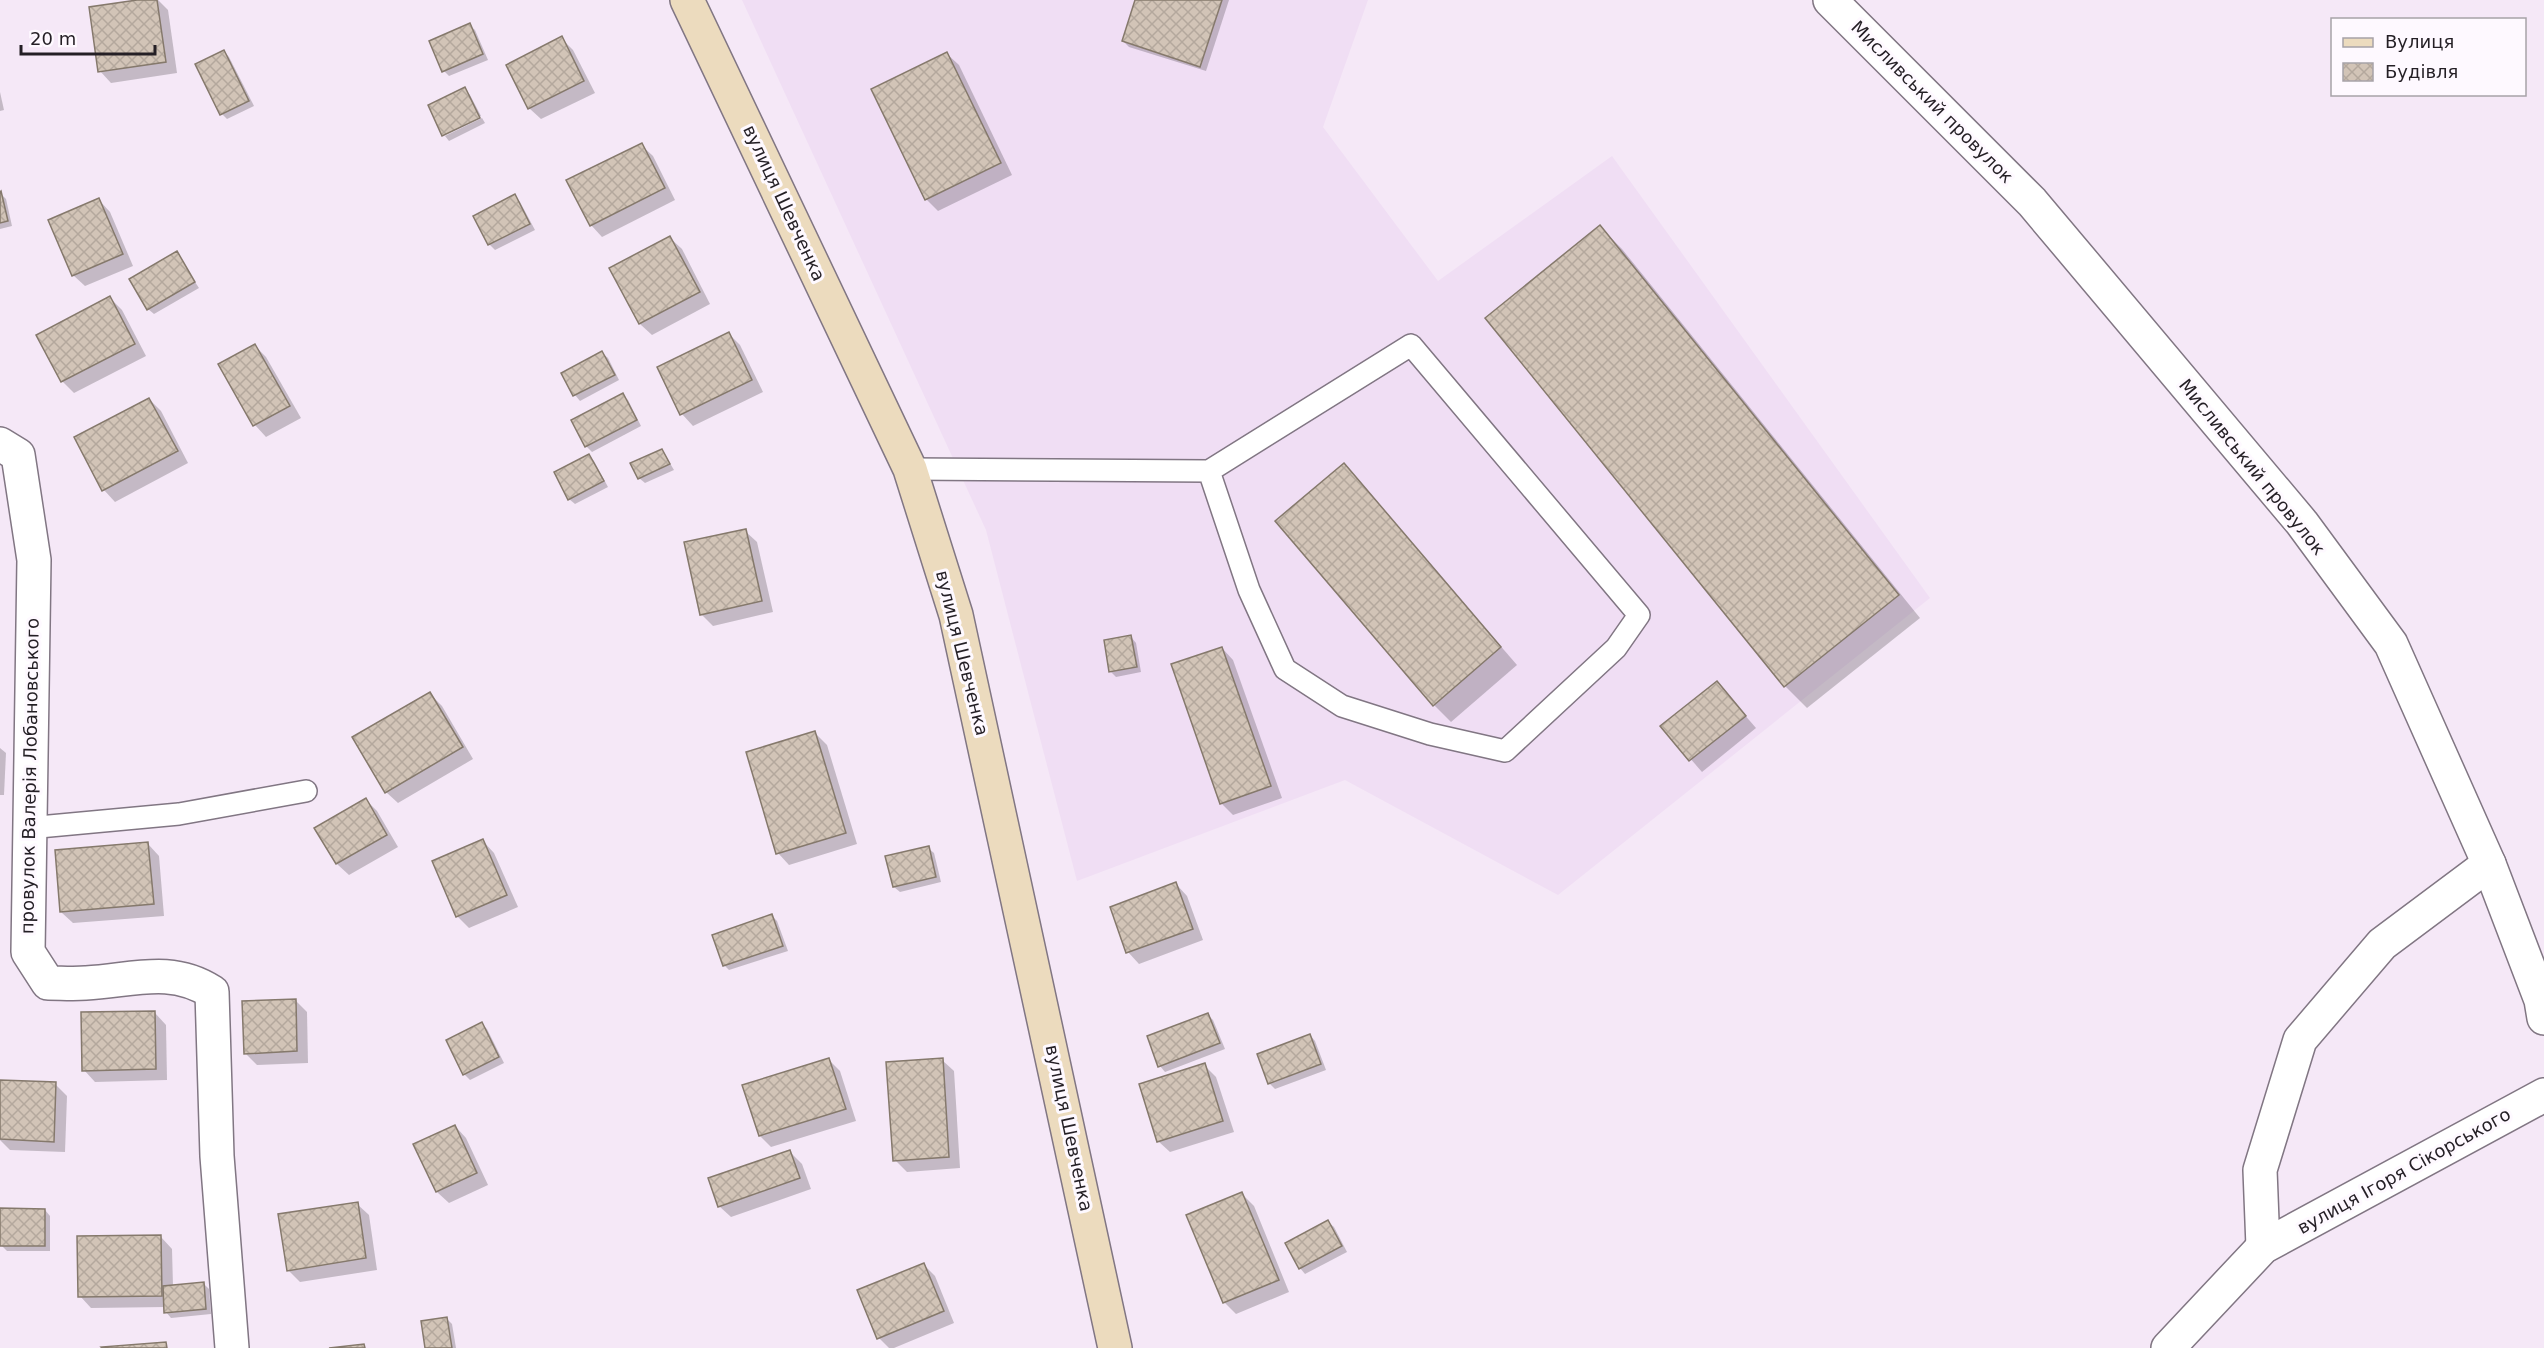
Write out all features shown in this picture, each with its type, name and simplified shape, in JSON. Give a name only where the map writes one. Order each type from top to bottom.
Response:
[{"type":"street","name":"вулиця Шевченка","points":[[687,0],[910,469],[956,615],[1115,1348]]},
{"type":"street","name":"Мисливський провулок","points":[[1830,0],[2032,202],[2302,523],[2391,644],[2489,864],[2541,1000],[2544,1018]]},
{"type":"street","name":"провулок Валерія Лобановського","points":[[0,444],[18,455],[34,560],[28,828],[28,952],[48,983],[86,983],[147,975],[195,980],[212,992],[218,1156],[232,1348]]},
{"type":"street","points":[[2263,1247],[2260,1170],[2300,1040],[2382,944],[2489,864]]},
{"type":"street","name":"вулиця Ігоря Сікорського","points":[[2168,1348],[2263,1247],[2544,1095]]},
{"type":"lane","points":[[910,469],[1209,471],[1411,345],[1639,615],[1616,648],[1505,752],[1430,734],[1342,706],[1285,669],[1249,590],[1209,471]]},
{"type":"lane","points":[[28,828],[179,814],[306,791]]},
{"type":"shaded area","points":[[742,0],[1368,0],[1323,127],[1438,281],[1612,156],[1930,598],[1558,895],[1345,780],[1077,881],[986,530]]},
{"type":"building","points":[[137,0],[157,0],[166,62],[98,72],[89,7]]},
{"type":"building","points":[[1135,0],[1222,0],[1200,67],[1122,41]]},
{"type":"building","points":[[470,23],[483,54],[442,72],[429,41]]},
{"type":"building","points":[[562,36],[584,81],[528,109],[506,65]]},
{"type":"building","points":[[224,50],[249,101],[220,115],[195,64]]},
{"type":"building","points":[[947,52],[1001,163],[925,200],[871,89]]},
{"type":"building","points":[[465,87],[480,118],[442,136],[428,105]]},
{"type":"building","points":[[642,143],[665,188],[590,226],[566,180]]},
{"type":"building","points":[[0,192],[8,221],[0,223]]},
{"type":"building","points":[[515,194],[530,224],[488,245],[473,216]]},
{"type":"building","points":[[99,198],[123,254],[72,276],[48,220]]},
{"type":"building","points":[[1600,225],[1899,595],[1784,687],[1485,318]]},
{"type":"building","points":[[670,236],[700,292],[639,324],[609,268]]},
{"type":"building","points":[[177,251],[195,282],[147,310],[129,279]]},
{"type":"building","points":[[110,296],[135,344],[61,382],[36,335]]},
{"type":"building","points":[[729,332],[752,380],[680,415],[657,367]]},
{"type":"building","points":[[255,344],[290,406],[253,426],[218,364]]},
{"type":"building","points":[[602,351],[615,375],[573,396],[561,373]]},
{"type":"building","points":[[623,393],[637,420],[585,447],[571,420]]},
{"type":"building","points":[[149,398],[178,451],[102,491],[74,437]]},
{"type":"building","points":[[662,449],[670,464],[638,479],[630,463]]},
{"type":"building","points":[[589,454],[604,481],[568,500],[554,472]]},
{"type":"building","points":[[1344,463],[1501,647],[1433,706],[1275,521]]},
{"type":"building","points":[[746,529],[762,601],[700,615],[684,542]]},
{"type":"building","points":[[1131,635],[1137,667],[1109,672],[1104,640]]},
{"type":"building","points":[[1222,647],[1271,786],[1220,804],[1171,664]]},
{"type":"building","points":[[1717,681],[1746,716],[1689,761],[1660,726]]},
{"type":"building","points":[[430,692],[463,747],[385,793],[352,737]]},
{"type":"building","points":[[815,731],[846,833],[776,854],[746,752]]},
{"type":"building","points":[[366,798],[387,835],[336,864],[314,828]]},
{"type":"building","points":[[483,839],[507,895],[456,917],[432,861]]},
{"type":"building","points":[[148,842],[154,904],[60,912],[55,850]]},
{"type":"building","points":[[929,846],[936,877],[893,887],[885,856]]},
{"type":"building","points":[[1176,882],[1193,929],[1126,953],[1110,907]]},
{"type":"building","points":[[772,914],[783,946],[723,966],[712,935]]},
{"type":"building","points":[[296,999],[297,1051],[244,1054],[242,1001]]},
{"type":"building","points":[[155,1011],[156,1069],[82,1071],[81,1012]]},
{"type":"building","points":[[1208,1013],[1220,1043],[1158,1067],[1147,1036]]},
{"type":"building","points":[[482,1022],[499,1057],[463,1075],[446,1040]]},
{"type":"building","points":[[1310,1034],[1321,1064],[1268,1084],[1257,1054]]},
{"type":"building","points":[[829,1058],[846,1109],[759,1136],[742,1085]]},
{"type":"building","points":[[943,1058],[949,1157],[893,1161],[886,1062]]},
{"type":"building","points":[[1205,1063],[1223,1121],[1157,1142],[1139,1084]]},
{"type":"building","points":[[0,1080],[56,1082],[54,1142],[0,1139]]},
{"type":"building","points":[[455,1125],[477,1173],[436,1192],[413,1144]]},
{"type":"building","points":[[790,1150],[800,1178],[718,1207],[708,1178]]},
{"type":"building","points":[[1242,1192],[1279,1280],[1223,1303],[1186,1215]]},
{"type":"building","points":[[358,1202],[366,1258],[287,1271],[278,1214]]},
{"type":"building","points":[[0,1208],[45,1209],[45,1246],[0,1246]]},
{"type":"building","points":[[1328,1220],[1342,1246],[1299,1269],[1285,1243]]},
{"type":"building","points":[[161,1235],[162,1296],[78,1297],[77,1236]]},
{"type":"building","points":[[924,1263],[944,1311],[877,1339],[857,1290]]},
{"type":"building","points":[[204,1282],[206,1309],[164,1313],[163,1286]]},
{"type":"building","points":[[447,1317],[452,1348],[425,1348],[421,1321]]},
{"type":"building","points":[[166,1342],[167,1348],[101,1347]]},
{"type":"building","points":[[364,1344],[365,1348],[329,1348]]}]
